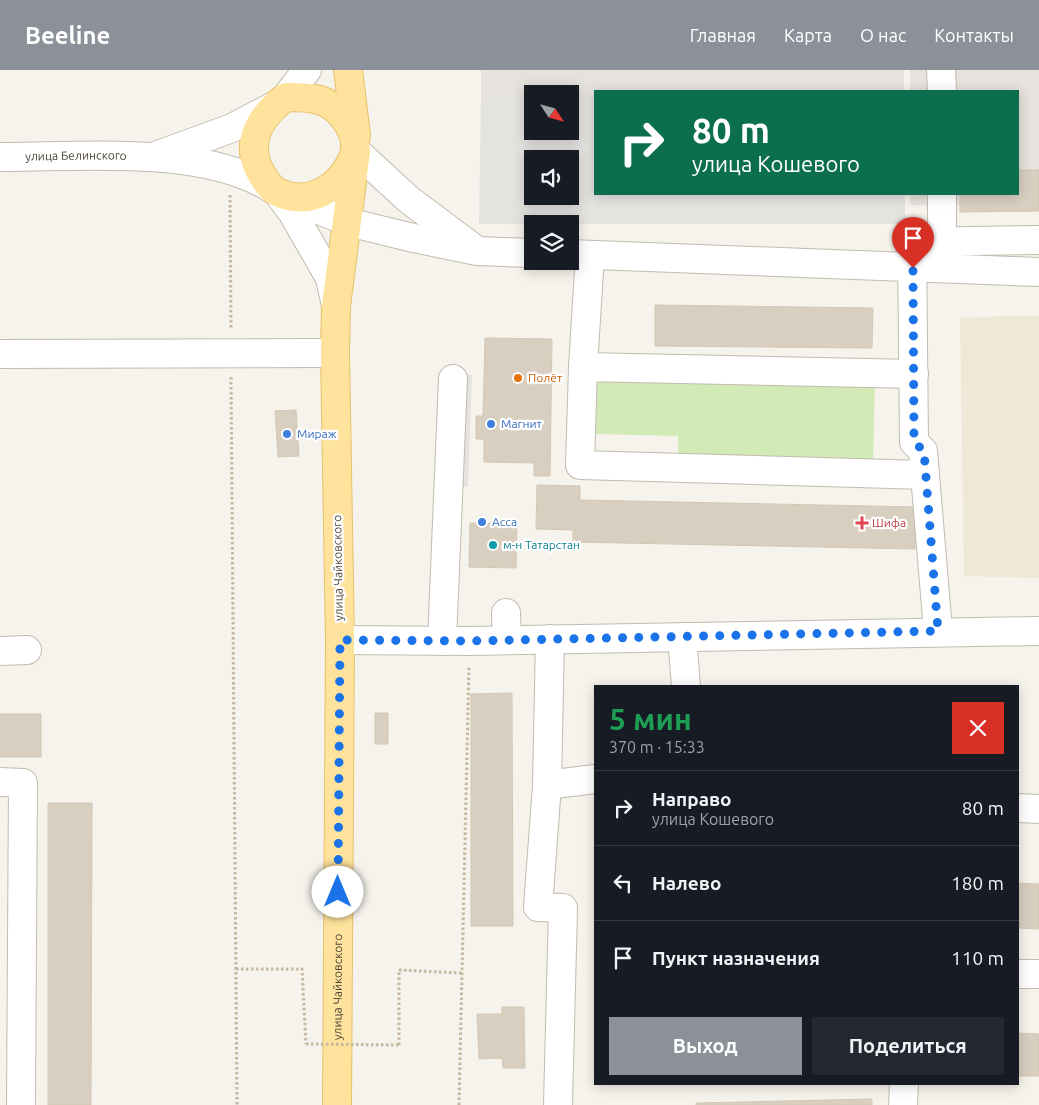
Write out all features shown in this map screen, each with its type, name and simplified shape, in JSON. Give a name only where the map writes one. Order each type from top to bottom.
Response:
[{"type":"main road","name":"улица Чайковского","points":[[337,1105],[340,640],[335,353],[336,306],[356,146],[348,70]]},
{"type":"main road","points":[[321,100],[335,108],[346,121],[356,146],[339,182],[326,192],[310,196],[294,196],[274,190],[257,166],[253,150],[255,134],[279,102],[321,100]]},
{"type":"street","points":[[152,157],[217,135],[279,102],[308,70]]},
{"type":"street","points":[[942,70],[942,90]]},
{"type":"street","points":[[356,146],[408,199],[477,251]]},
{"type":"street","name":"улица Белинского","points":[[0,157],[152,157]]},
{"type":"street","points":[[152,157],[230,170],[255,178],[274,190],[348,222],[477,251],[524,253]]},
{"type":"street","points":[[274,190],[292,212],[330,278],[336,306]]},
{"type":"street","points":[[942,195],[942,242]]},
{"type":"street","points":[[938,631],[924,451],[914,442],[912,242],[1039,240]]},
{"type":"street","points":[[925,475],[580,465],[583,367],[580,255],[1039,272]]},
{"type":"street","points":[[0,354],[335,353]]},
{"type":"street","points":[[583,367],[914,374]]},
{"type":"street","points":[[442,641],[453,379]]},
{"type":"street","points":[[506,613],[507,640]]},
{"type":"street","points":[[340,640],[470,641],[1039,630]]},
{"type":"street","points":[[682,637],[686,685]]},
{"type":"street","points":[[550,639],[547,785],[538,907],[563,908],[558,1105]]},
{"type":"street","points":[[0,650],[27,650]]},
{"type":"street","points":[[547,785],[594,779]]},
{"type":"street","points":[[0,782],[23,783],[21,1105]]},
{"type":"street","points":[[1019,808],[1039,809]]},
{"type":"street","points":[[1019,974],[1039,974]]},
{"type":"street","points":[[903,1105],[904,1085]]},
{"type":"path","points":[[230,170],[237,1105]]},
{"type":"path","points":[[459,1105],[470,641]]},
{"type":"path","points":[[236,969],[302,969],[306,1044],[399,1045],[399,970],[462,973]]},
{"type":"shaded area","points":[[481,70],[904,70],[904,90],[594,90],[594,97],[579,97],[579,85],[524,85],[524,97],[481,98]]},
{"type":"shaded area","points":[[910,70],[1039,70],[1039,208],[910,205],[910,195],[1019,195],[1019,90],[910,90]]},
{"type":"shaded area","points":[[524,97],[524,140],[579,140],[579,97],[594,97],[594,195],[905,195],[905,224],[579,224],[579,215],[524,215],[524,224],[479,224],[481,98]]},
{"type":"shaded area","points":[[1039,316],[1039,578],[964,576],[960,317]]},
{"type":"shaded area","points":[[443,374],[472,375],[468,487],[439,486]]},
{"type":"green space","points":[[597,376],[875,381],[873,462],[678,459],[678,436],[596,434]]},
{"type":"building","points":[[1019,170],[1039,170],[1039,211],[960,212],[960,195],[1019,195]]},
{"type":"building","points":[[655,305],[873,308],[872,348],[655,346]]},
{"type":"building","name":"Полёт","points":[[485,338],[552,339],[550,476],[534,476],[534,463],[484,462],[484,439],[476,439],[476,416],[483,416]]},
{"type":"building","name":"Мираж","points":[[296,410],[299,456],[278,457],[275,411]]},
{"type":"building","points":[[537,485],[580,486],[580,500],[916,507],[915,549],[573,542],[573,530],[536,529]]},
{"type":"building","name":"м-н Татарстан","points":[[470,523],[517,524],[516,568],[469,567]]},
{"type":"building","points":[[512,693],[513,926],[471,926],[471,694]]},
{"type":"building","points":[[375,713],[388,713],[388,744],[375,744]]},
{"type":"building","points":[[0,714],[41,714],[41,757],[0,757]]},
{"type":"building","points":[[48,803],[92,803],[91,1105],[48,1105]]},
{"type":"building","points":[[1019,883],[1039,884],[1039,929],[1019,928]]},
{"type":"building","points":[[502,1007],[524,1007],[525,1068],[503,1068],[502,1058],[479,1059],[477,1014],[502,1014]]},
{"type":"building","points":[[1019,1033],[1039,1034],[1039,1076],[1019,1076]]},
{"type":"building","points":[[872,1099],[872,1105],[696,1105],[696,1103]]},
{"type":"place","name":"Полёт","points":[[518,378]]},
{"type":"place","name":"Магнит","points":[[491,424]]},
{"type":"place","name":"Мираж","points":[[287,434]]},
{"type":"place","name":"Acca","points":[[482,522]]},
{"type":"place","name":"Шифа","points":[[862,523]]},
{"type":"place","name":"м-н Татарстан","points":[[493,545]]},
{"type":"route","points":[[338,892],[340,640],[470,641],[938,631],[924,451],[914,442],[913,268]]}]
